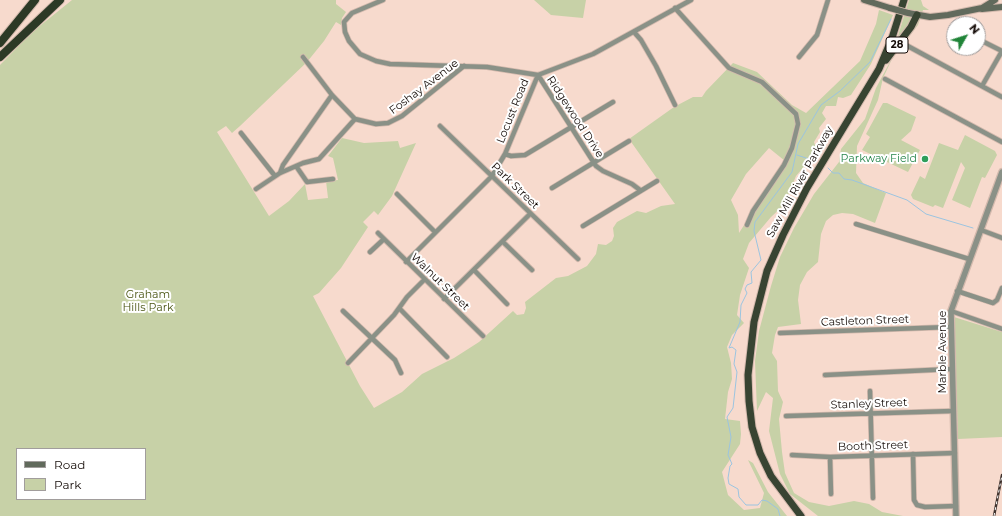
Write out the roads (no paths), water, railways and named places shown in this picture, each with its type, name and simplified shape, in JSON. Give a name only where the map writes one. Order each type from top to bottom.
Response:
[{"type":"highway","points":[[0,44],[35,0]]},
{"type":"highway","points":[[0,57],[60,0]]},
{"type":"highway","name":"Saw Mill River Parkway","points":[[796,516],[764,472],[750,435],[746,412],[744,373],[750,321],[763,270],[778,234],[803,187],[874,68],[888,38],[900,0]]},
{"type":"highway","name":"Saw Mill River Parkway","points":[[801,516],[771,476],[755,440],[750,414],[748,388],[751,335],[763,284],[783,235],[807,188],[876,74],[892,38],[904,0]]},
{"type":"highway","name":"28","points":[[876,74],[911,27],[917,15]]},
{"type":"main road","points":[[864,0],[881,3],[890,8],[917,15],[939,16],[980,8],[1002,6],[998,0]]},
{"type":"main road","points":[[980,8],[987,0]]},
{"type":"main road","points":[[980,8],[995,0]]},
{"type":"street","points":[[383,0],[352,13],[344,22],[345,32],[349,41],[360,54],[390,64],[464,66]]},
{"type":"street","name":"Locust Road","points":[[406,262],[492,176],[505,154],[538,75],[593,54],[691,0]]},
{"type":"street","points":[[799,57],[819,31],[828,0]]},
{"type":"street","points":[[675,8],[729,68],[762,82],[796,114],[798,124],[784,165],[754,211],[747,225]]},
{"type":"street","points":[[634,32],[656,66],[676,105]]},
{"type":"street","points":[[982,86],[1002,51],[986,43]]},
{"type":"street","points":[[904,44],[1002,97]]},
{"type":"street","points":[[256,189],[280,173],[322,156],[355,119],[332,95],[303,57]]},
{"type":"street","name":"Foshay Avenue","points":[[355,119],[376,124],[388,123],[398,119],[411,111],[464,66],[538,75]]},
{"type":"street","name":"Ridgewood Drive","points":[[538,75],[593,162],[603,171],[632,184],[640,190]]},
{"type":"street","points":[[885,79],[1002,142]]},
{"type":"street","points":[[280,173],[283,165],[332,95]]},
{"type":"street","points":[[505,154],[511,156],[525,155],[613,102]]},
{"type":"street","name":"Park Street","points":[[440,126],[578,259]]},
{"type":"street","points":[[241,133],[275,176]]},
{"type":"street","points":[[552,188],[629,141]]},
{"type":"street","points":[[296,166],[307,182],[333,179]]},
{"type":"street","name":"Marble Avenue","points":[[956,516],[950,328],[951,311],[969,259],[1000,182],[1002,172]]},
{"type":"street","points":[[583,226],[657,181]]},
{"type":"street","points":[[396,194],[436,232]]},
{"type":"street","points":[[444,299],[530,214]]},
{"type":"street","points":[[856,224],[969,259]]},
{"type":"street","points":[[981,230],[1002,238]]},
{"type":"street","name":"Walnut Street","points":[[378,233],[424,280],[483,336]]},
{"type":"street","points":[[370,252],[384,239]]},
{"type":"street","points":[[503,242],[532,270]]},
{"type":"street","points":[[474,270],[506,304]]},
{"type":"street","points":[[348,363],[400,309],[407,297],[424,280]]},
{"type":"street","points":[[957,291],[994,302],[1002,288]]},
{"type":"street","points":[[400,309],[447,357]]},
{"type":"street","points":[[343,311],[395,360],[402,373]]},
{"type":"street","points":[[951,311],[1002,329]]},
{"type":"street","name":"Castleton Street","points":[[780,333],[950,328]]},
{"type":"street","points":[[826,375],[952,369]]},
{"type":"street","points":[[870,390],[873,498]]},
{"type":"street","name":"Stanley Street","points":[[786,416],[953,411]]},
{"type":"street","name":"Booth Street","points":[[792,455],[830,457],[954,452]]},
{"type":"street","points":[[913,454],[914,500],[916,505],[925,507],[956,506]]},
{"type":"street","points":[[830,457],[831,494]]},
{"type":"waterway","points":[[780,516],[778,509],[767,501],[762,500],[758,505],[746,505],[739,497],[738,489],[729,484],[728,478],[730,466],[732,464],[728,455],[731,437],[727,417],[733,408],[737,372],[734,364],[736,350],[732,347],[729,348],[740,322],[741,305],[747,293],[745,289],[747,285],[752,283],[751,272],[761,260],[754,231],[755,222],[792,172],[798,144],[821,105],[840,91],[870,62],[891,19]]},
{"type":"waterway","points":[[797,155],[812,160]]},
{"type":"waterway","points":[[828,168],[833,173],[839,173],[844,179],[852,180],[907,200],[926,214],[973,228]]},
{"type":"railway","points":[[994,516],[1002,475]]},
{"type":"place","name":"Parkway Field","points":[[925,159]]},
{"type":"park label","name":"Graham Hills Park","points":[[148,301]]}]
